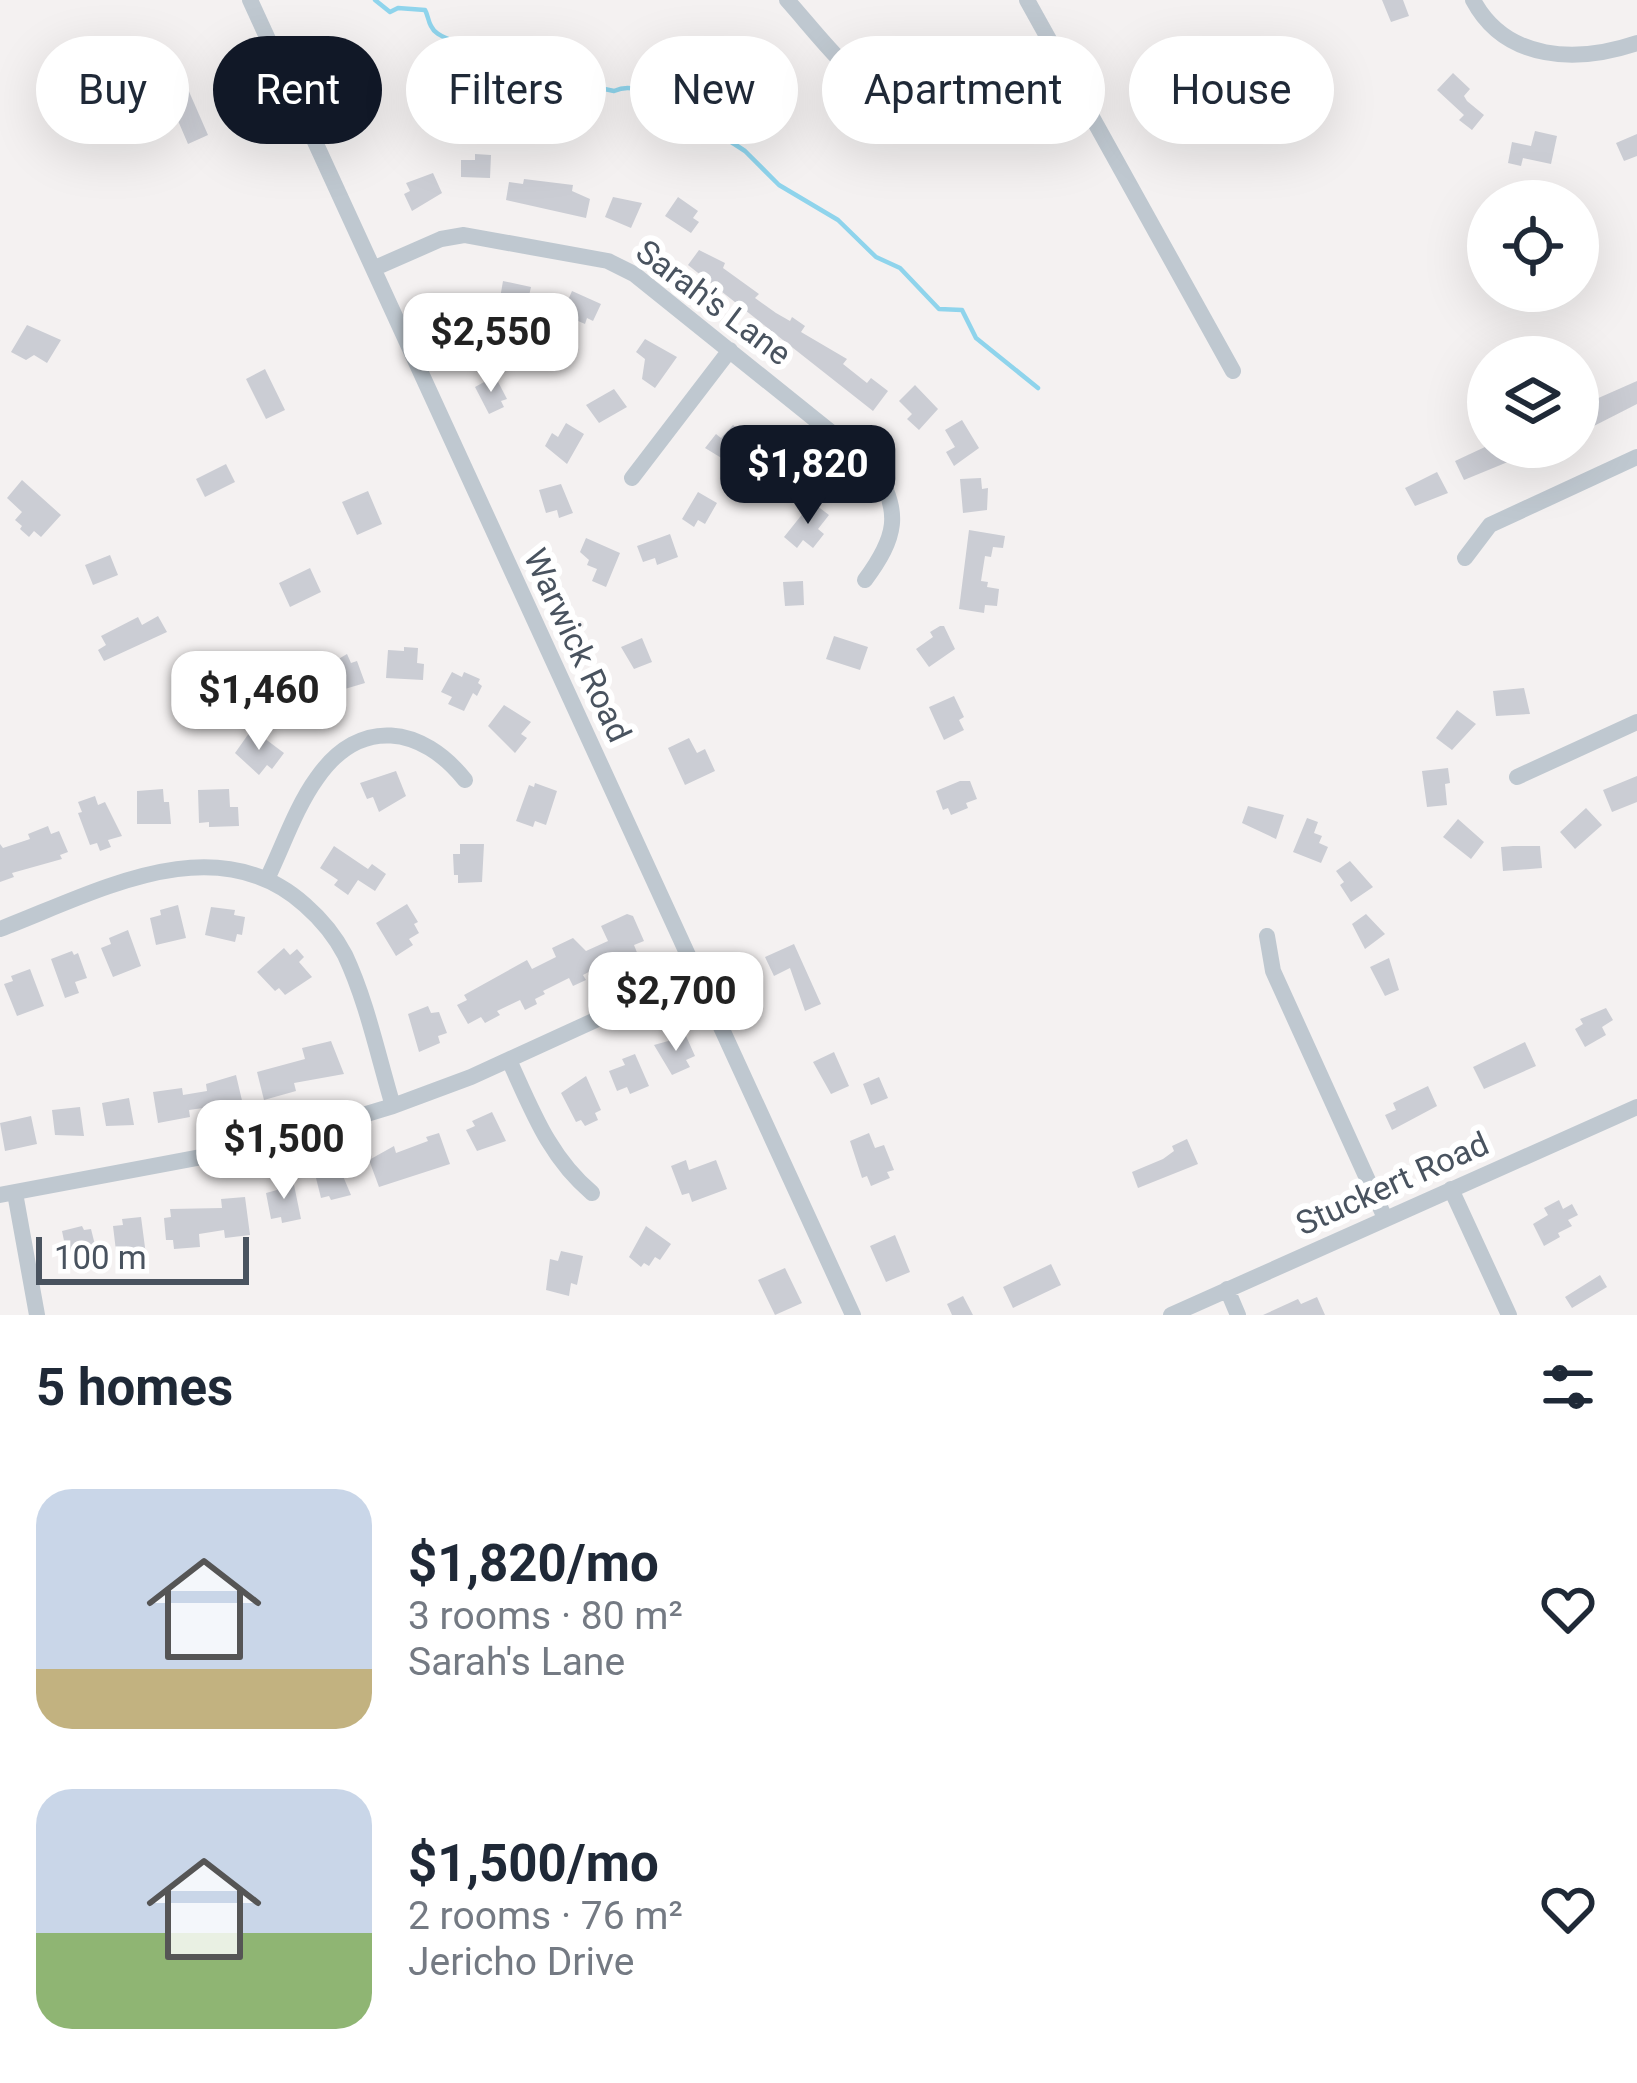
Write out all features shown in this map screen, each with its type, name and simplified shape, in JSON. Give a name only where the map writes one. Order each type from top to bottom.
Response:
[{"type":"street","name":"Warwick Road","points":[[250,0],[853,1315]]},
{"type":"street","points":[[787,0],[822,37]]},
{"type":"street","points":[[1027,0],[1047,36]]},
{"type":"street","points":[[1473,0],[1484,20],[1533,50],[1587,57],[1637,43]]},
{"type":"street","points":[[1105,140],[1233,371]]},
{"type":"street","name":"Sarah's Lane","points":[[375,268],[441,239],[464,236],[608,261],[634,274],[866,459],[884,482],[893,512],[890,539],[865,580]]},
{"type":"street","points":[[632,478],[730,350]]},
{"type":"street","points":[[1465,558],[1490,525],[1637,457]]},
{"type":"street","points":[[1517,777],[1637,722]]},
{"type":"street","points":[[268,879],[318,776],[346,750],[376,737],[402,735],[435,748],[465,780]]},
{"type":"street","points":[[0,928],[172,868],[220,867],[268,879],[318,916],[344,953],[393,1106]]},
{"type":"street","points":[[1267,936],[1273,971],[1385,1218]]},
{"type":"street","points":[[38,1315],[8,1194],[260,1146],[393,1106],[509,1060],[696,974]]},
{"type":"street","points":[[509,1060],[550,1150],[592,1193]]},
{"type":"street","name":"Stuckert Road","points":[[1171,1315],[1637,1107]]},
{"type":"street","points":[[1450,1190],[1509,1315]]},
{"type":"street","points":[[1227,1289],[1238,1315]]},
{"type":"building","points":[[1382,0],[1403,0],[1409,16],[1391,22]]},
{"type":"building","points":[[1453,73],[1470,89],[1464,96],[1467,101],[1484,115],[1472,130],[1459,120],[1464,115],[1437,90]]},
{"type":"building","points":[[189,92],[208,135],[189,144]]},
{"type":"building","points":[[1535,131],[1557,136],[1551,164],[1523,158],[1521,166],[1508,163],[1512,142],[1531,146]]},
{"type":"building","points":[[1637,134],[1637,156],[1624,161],[1616,143]]},
{"type":"building","points":[[475,154],[491,155],[490,178],[461,177],[461,160],[475,160]]},
{"type":"building","points":[[433,173],[442,193],[412,211],[404,194],[410,191],[406,183]]},
{"type":"building","points":[[524,179],[573,185],[572,191],[590,199],[586,218],[506,200],[509,182],[523,184]]},
{"type":"building","points":[[613,197],[642,203],[631,228],[605,217]]},
{"type":"building","points":[[678,197],[698,211],[693,218],[699,222],[691,233],[665,216]]},
{"type":"building","points":[[699,250],[725,263],[723,268],[759,294],[755,298],[805,326],[801,332],[847,359],[843,364],[867,383],[871,378],[888,391],[873,411],[688,265]]},
{"type":"building","points":[[503,281],[531,287],[526,309],[499,304]]},
{"type":"building","points":[[572,291],[601,304],[593,321],[587,318],[585,324],[562,314]]},
{"type":"building","points":[[454,300],[457,308],[475,300],[484,320],[456,332],[440,306]]},
{"type":"building","points":[[27,325],[61,340],[47,363],[34,355],[26,360],[11,352]]},
{"type":"building","points":[[645,339],[677,357],[655,388],[642,379],[645,359],[636,352]]},
{"type":"building","points":[[265,369],[285,410],[266,419],[246,379]]},
{"type":"building","points":[[495,376],[507,399],[501,401],[504,407],[489,414],[475,387]]},
{"type":"building","points":[[1637,381],[1637,404],[1599,423],[1599,398]]},
{"type":"building","points":[[915,385],[938,409],[919,430],[907,419],[912,414],[899,401]]},
{"type":"building","points":[[614,389],[627,407],[599,423],[586,405]]},
{"type":"building","points":[[962,420],[979,448],[954,466],[946,452],[955,447],[945,430]]},
{"type":"building","points":[[566,423],[584,434],[567,464],[545,446]]},
{"type":"building","points":[[733,425],[752,439],[733,465],[705,448],[716,434],[721,438]]},
{"type":"building","points":[[780,445],[810,462],[799,477],[792,472],[788,478],[767,463]]},
{"type":"building","points":[[1467,455],[1467,468],[1493,468],[1464,480],[1455,461]]},
{"type":"building","points":[[226,464],[235,482],[205,497],[196,479]]},
{"type":"building","points":[[1437,472],[1448,493],[1415,506],[1405,488]]},
{"type":"building","points":[[981,478],[982,489],[988,488],[987,510],[963,513],[960,479]]},
{"type":"building","points":[[22,480],[61,515],[41,537],[34,531],[29,537],[20,529],[15,520],[22,512],[7,498]]},
{"type":"building","points":[[561,484],[573,513],[559,518],[557,510],[546,513],[539,490]]},
{"type":"building","points":[[368,491],[382,524],[357,535],[342,502]]},
{"type":"building","points":[[698,492],[717,503],[705,524],[698,520],[694,527],[682,519]]},
{"type":"building","points":[[812,502],[829,515],[818,529],[824,534],[813,548],[803,540],[797,548],[784,537]]},
{"type":"building","points":[[969,530],[1005,536],[1003,548],[993,547],[991,557],[985,556],[981,581],[999,589],[997,606],[985,605],[984,613],[959,609]]},
{"type":"building","points":[[670,534],[678,557],[657,565],[655,558],[643,562],[637,546]]},
{"type":"building","points":[[586,538],[620,553],[606,587],[592,581],[597,569],[587,565],[589,560],[580,552]]},
{"type":"building","points":[[110,555],[118,575],[93,585],[85,565]]},
{"type":"building","points":[[310,568],[321,592],[290,607],[279,583]]},
{"type":"building","points":[[803,581],[804,605],[785,606],[783,582]]},
{"type":"building","points":[[158,616],[167,632],[104,661],[98,650],[106,645],[101,636],[138,617],[142,625]]},
{"type":"building","points":[[940,626],[955,649],[929,667],[916,649]]},
{"type":"building","points":[[834,636],[868,647],[860,670],[826,659]]},
{"type":"building","points":[[642,638],[652,662],[634,669],[621,647]]},
{"type":"building","points":[[404,647],[418,648],[423,680],[386,678],[388,650],[404,651]]},
{"type":"building","points":[[347,654],[351,663],[357,661],[365,683],[328,694],[318,671]]},
{"type":"building","points":[[452,672],[480,679],[477,696],[473,693],[464,711],[448,704],[452,697],[441,692]]},
{"type":"building","points":[[294,683],[317,713],[288,729],[272,701]]},
{"type":"building","points":[[1524,688],[1530,714],[1496,716],[1493,691]]},
{"type":"building","points":[[954,696],[964,717],[959,720],[964,730],[944,740],[929,707]]},
{"type":"building","points":[[504,705],[531,722],[521,734],[527,738],[515,753],[488,726]]},
{"type":"building","points":[[1457,710],[1476,724],[1452,750],[1436,738]]},
{"type":"building","points":[[252,729],[284,753],[272,769],[267,765],[259,775],[235,753]]},
{"type":"building","points":[[689,738],[697,753],[705,749],[715,771],[685,785],[668,748]]},
{"type":"building","points":[[1448,768],[1447,805],[1427,807],[1422,771]]},
{"type":"building","points":[[396,771],[406,796],[379,812],[360,783]]},
{"type":"building","points":[[1637,776],[1637,802],[1612,812],[1603,790]]},
{"type":"building","points":[[970,781],[977,799],[951,815],[948,808],[943,810],[936,791]]},
{"type":"building","points":[[529,785],[557,791],[546,825],[535,821],[533,827],[516,821]]},
{"type":"building","points":[[163,789],[171,824],[137,824],[137,791]]},
{"type":"building","points":[[229,789],[230,807],[238,807],[239,826],[199,823],[198,790]]},
{"type":"building","points":[[95,796],[98,805],[105,802],[122,836],[108,840],[111,847],[100,851],[97,843],[90,845],[78,813],[82,812],[78,802]]},
{"type":"building","points":[[1248,806],[1284,815],[1276,839],[1242,823]]},
{"type":"building","points":[[1586,808],[1602,825],[1575,849],[1560,832]]},
{"type":"building","points":[[1307,818],[1318,822],[1314,833],[1328,847],[1321,863],[1293,852]]},
{"type":"building","points":[[1458,819],[1484,842],[1471,859],[1443,837]]},
{"type":"building","points":[[48,826],[51,834],[59,831],[68,852],[60,855],[62,859],[12,873],[14,877],[0,882],[0,844],[3,848],[30,839],[28,834]]},
{"type":"building","points":[[460,844],[484,844],[482,882],[458,883],[453,854],[460,854]]},
{"type":"building","points":[[334,846],[368,869],[372,864],[386,874],[375,891],[358,880],[348,895],[334,885],[338,880],[320,868]]},
{"type":"building","points":[[1540,846],[1542,868],[1503,871],[1501,847]]},
{"type":"building","points":[[1350,861],[1373,887],[1351,902],[1336,871]]},
{"type":"building","points":[[407,904],[419,933],[409,939],[413,945],[396,956],[376,923]]},
{"type":"building","points":[[178,905],[186,938],[156,945],[150,918]]},
{"type":"building","points":[[211,907],[235,910],[234,915],[245,917],[242,935],[237,934],[235,942],[205,935]]},
{"type":"building","points":[[627,914],[633,916],[644,941],[634,945],[638,955],[612,960],[583,975],[586,980],[573,986],[569,978],[543,991],[535,999],[537,1004],[525,1010],[520,1000],[485,1023],[481,1017],[468,1024],[457,1005],[467,1000],[464,995],[527,960],[532,969],[556,957],[552,948],[573,938],[586,951],[608,941],[601,926]]},
{"type":"building","points":[[1366,914],[1385,934],[1365,949],[1352,924]]},
{"type":"building","points":[[128,930],[141,966],[113,977],[101,948],[111,944],[109,938]]},
{"type":"building","points":[[794,944],[821,1004],[805,1011],[790,968],[774,976],[765,957]]},
{"type":"building","points":[[284,948],[290,955],[297,949],[304,957],[299,962],[312,977],[285,995],[257,972]]},
{"type":"building","points":[[78,953],[87,978],[75,982],[79,993],[65,998],[51,959]]},
{"type":"building","points":[[1389,958],[1399,990],[1385,996],[1370,967]]},
{"type":"building","points":[[30,969],[44,1006],[17,1016],[4,984]]},
{"type":"building","points":[[428,1006],[431,1013],[439,1012],[447,1033],[438,1036],[440,1043],[419,1052],[408,1014]]},
{"type":"building","points":[[1606,1008],[1613,1020],[1602,1027],[1606,1035],[1585,1047],[1575,1029],[1583,1024],[1580,1019]]},
{"type":"building","points":[[686,1036],[695,1056],[686,1060],[690,1067],[672,1075],[654,1045]]},
{"type":"building","points":[[331,1041],[344,1074],[294,1083],[296,1091],[264,1100],[257,1072],[305,1059],[302,1048]]},
{"type":"building","points":[[1525,1042],[1536,1066],[1484,1089],[1473,1067]]},
{"type":"building","points":[[834,1052],[849,1086],[831,1094],[813,1062]]},
{"type":"building","points":[[635,1054],[649,1086],[630,1094],[627,1087],[617,1091],[609,1071],[625,1065],[622,1059]]},
{"type":"building","points":[[236,1075],[244,1109],[232,1110],[231,1104],[189,1110],[190,1117],[158,1123],[153,1092],[207,1091],[206,1084]]},
{"type":"building","points":[[586,1076],[601,1110],[595,1113],[598,1120],[585,1126],[581,1120],[576,1122],[561,1093]]},
{"type":"building","points":[[879,1077],[888,1098],[871,1105],[863,1084]]},
{"type":"building","points":[[1428,1086],[1437,1106],[1392,1130],[1385,1115],[1396,1110],[1393,1103]]},
{"type":"building","points":[[129,1098],[134,1125],[106,1126],[102,1103]]},
{"type":"building","points":[[80,1107],[84,1136],[55,1135],[52,1110]]},
{"type":"building","points":[[492,1112],[506,1141],[477,1151],[466,1130],[475,1126],[472,1121]]},
{"type":"building","points":[[31,1116],[37,1144],[5,1151],[0,1123]]},
{"type":"building","points":[[439,1133],[450,1164],[379,1187],[369,1160],[394,1146],[396,1153]]},
{"type":"building","points":[[869,1133],[875,1148],[884,1145],[894,1170],[887,1172],[890,1178],[871,1186],[867,1176],[862,1178],[850,1141]]},
{"type":"building","points":[[1187,1139],[1198,1164],[1138,1188],[1132,1172],[1163,1159],[1174,1151],[1172,1146]]},
{"type":"building","points":[[686,1160],[689,1170],[716,1160],[727,1189],[692,1202],[689,1193],[682,1195],[671,1166]]},
{"type":"building","points":[[340,1169],[351,1195],[321,1198],[316,1178]]},
{"type":"building","points":[[293,1180],[301,1219],[282,1223],[281,1217],[271,1219],[266,1193],[277,1190],[276,1183]]},
{"type":"building","points":[[245,1197],[250,1235],[225,1238],[224,1230],[199,1234],[200,1247],[174,1249],[173,1240],[166,1240],[164,1218],[171,1217],[170,1209],[222,1208],[221,1199]]},
{"type":"building","points":[[1559,1200],[1563,1209],[1572,1204],[1578,1215],[1568,1220],[1572,1226],[1558,1233],[1560,1237],[1544,1246],[1533,1224],[1548,1215],[1544,1208]]},
{"type":"building","points":[[141,1217],[146,1255],[122,1258],[121,1250],[116,1251],[113,1226],[123,1225],[122,1219]]},
{"type":"building","points":[[82,1226],[91,1229],[97,1253],[68,1260],[62,1231]]},
{"type":"building","points":[[646,1226],[671,1244],[660,1260],[655,1257],[649,1266],[641,1267],[629,1257]]},
{"type":"building","points":[[895,1235],[910,1272],[886,1282],[870,1246]]},
{"type":"building","points":[[561,1251],[583,1256],[577,1285],[571,1283],[569,1296],[546,1290],[550,1259],[558,1261]]},
{"type":"building","points":[[1051,1264],[1061,1285],[1013,1308],[1003,1287]]},
{"type":"building","points":[[785,1268],[802,1303],[775,1315],[758,1280]]},
{"type":"building","points":[[1600,1275],[1607,1287],[1572,1308],[1565,1297]]},
{"type":"building","points":[[963,1296],[973,1315],[952,1315],[947,1304]]},
{"type":"building","points":[[1317,1297],[1325,1315],[1263,1315],[1298,1299],[1301,1304]]},
{"type":"waterway","points":[[375,0],[390,12],[425,10],[438,34],[465,52],[482,51],[517,79],[538,75],[614,91],[632,88],[647,95],[673,120],[696,119],[745,151],[779,185],[838,220],[876,257],[900,268],[939,309],[962,310],[976,338],[1038,388]]}]
